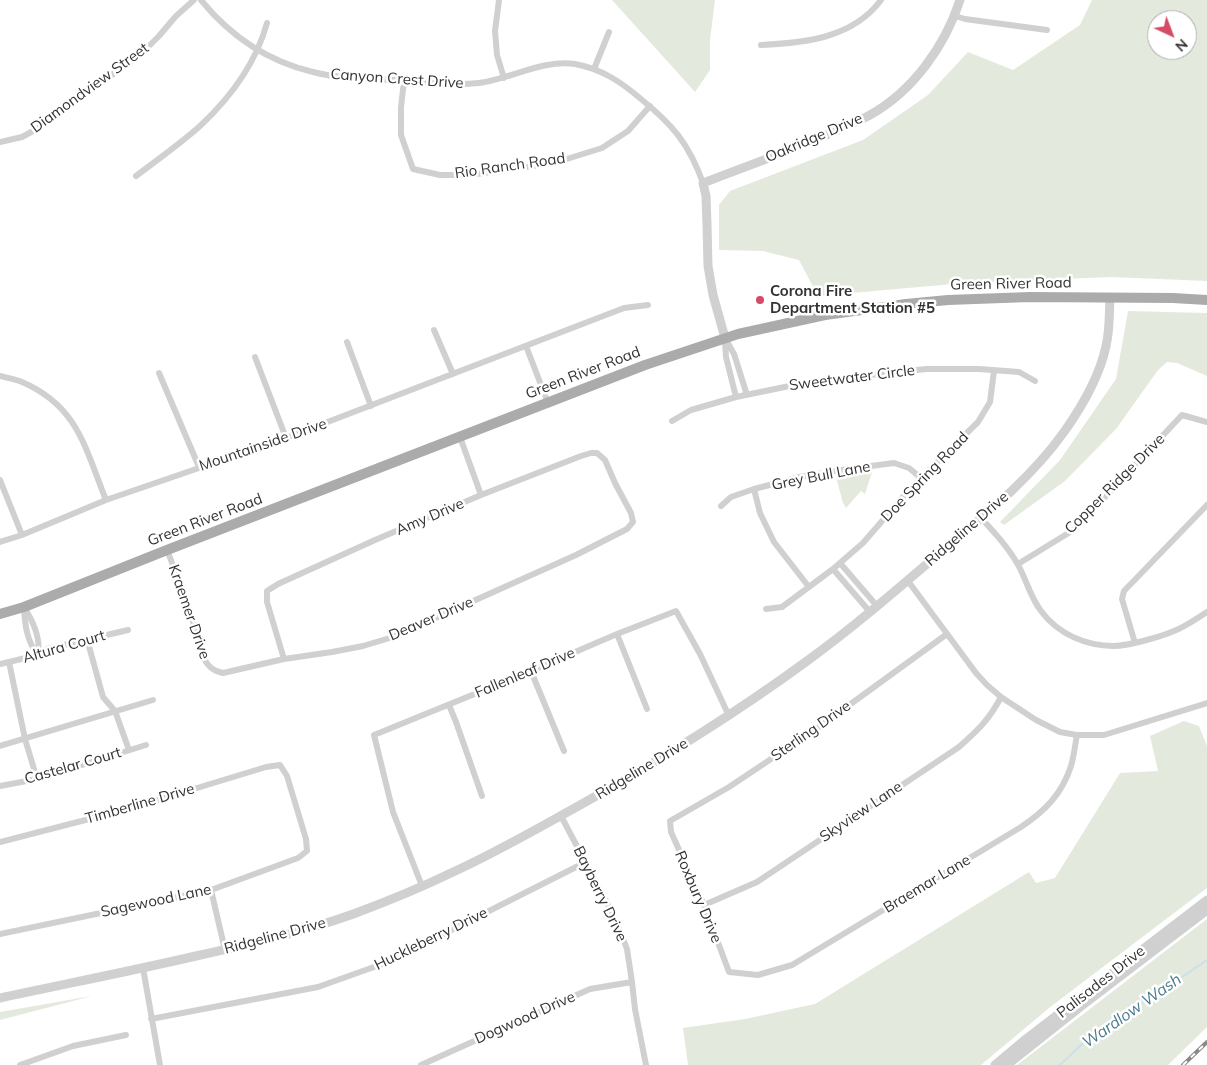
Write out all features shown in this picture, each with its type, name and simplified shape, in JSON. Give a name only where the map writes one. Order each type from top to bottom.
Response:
[{"type":"main road","name":"Green River Road","points":[[0,614],[24,607],[645,365],[747,332],[825,315],[948,300],[990,298],[1173,298],[1207,300]]},
{"type":"street","name":"Diamondview Street","points":[[0,142],[22,137],[42,126],[142,53],[176,16],[194,0]]},
{"type":"street","name":"Canyon Crest Drive","points":[[201,0],[231,32],[257,50],[275,59],[315,73],[342,77],[458,85],[481,83],[555,64],[574,64],[594,69],[623,84],[666,120],[688,148],[697,164],[704,183],[708,225],[708,268],[713,296],[725,338],[726,357],[736,397]]},
{"type":"street","points":[[499,0],[495,31],[497,55],[504,78]]},
{"type":"street","points":[[761,46],[795,44],[830,35],[854,26],[881,0]]},
{"type":"street","name":"Oakridge Drive","points":[[704,183],[828,135],[870,115],[894,98],[933,56],[954,16],[960,0]]},
{"type":"street","points":[[954,16],[1047,30]]},
{"type":"street","points":[[136,176],[206,120],[228,96],[250,65],[263,37],[267,23]]},
{"type":"street","points":[[594,69],[610,32]]},
{"type":"street","name":"Rio Ranch Road","points":[[404,81],[401,107],[401,135],[413,169],[440,175],[470,175],[554,163],[602,148],[628,131],[650,106]]},
{"type":"street","name":"Ridgeline Drive","points":[[0,998],[292,934],[351,914],[422,886],[485,857],[561,816],[728,716],[808,661],[874,609],[981,518],[1027,475],[1064,432],[1096,377],[1106,346],[1110,298]]},
{"type":"street","name":"Mountainside Drive","points":[[0,542],[22,535],[106,500],[286,438],[372,406],[624,308],[648,305]]},
{"type":"street","points":[[434,330],[452,374]]},
{"type":"street","name":"Canyon Crest Drive","points":[[725,338],[734,354],[747,395]]},
{"type":"street","points":[[347,342],[372,406]]},
{"type":"street","points":[[526,346],[548,403]]},
{"type":"street","points":[[255,357],[286,438]]},
{"type":"street","name":"Sweetwater Circle","points":[[672,421],[691,410],[736,397],[814,381],[926,369],[979,369],[1019,372],[1035,381]]},
{"type":"street","name":"Doe Spring Road","points":[[766,609],[782,607],[863,543],[909,490],[978,422],[990,402],[994,371]]},
{"type":"street","points":[[159,373],[199,467]]},
{"type":"street","points":[[0,376],[20,381],[36,389],[64,411],[79,432],[106,500]]},
{"type":"street","name":"Copper Ridge Drive","points":[[1018,564],[1075,529],[1182,415],[1207,422]]},
{"type":"street","points":[[460,437],[482,494]]},
{"type":"street","name":"Amy Drive","points":[[284,659],[267,602],[267,591],[278,584],[482,494],[581,456],[597,453],[605,460],[631,513],[633,522]]},
{"type":"street","name":"Grey Bull Lane","points":[[720,506],[731,497],[754,489],[800,477],[848,469],[894,463],[908,468],[921,478]]},
{"type":"street","points":[[0,480],[22,535]]},
{"type":"street","points":[[754,489],[760,512],[774,542],[809,587]]},
{"type":"street","points":[[1135,643],[1122,599],[1124,591],[1207,505]]},
{"type":"street","points":[[981,518],[1018,564],[1040,611],[1072,637],[1086,643],[1116,646],[1135,643],[1175,631],[1207,612]]},
{"type":"street","name":"Deaver Drive","points":[[214,671],[223,673],[284,659],[363,646],[393,637],[576,555],[627,529],[633,522]]},
{"type":"street","name":"Kraemer Drive","points":[[167,550],[187,600],[204,659],[214,671]]},
{"type":"street","points":[[840,562],[874,609]]},
{"type":"street","points":[[832,569],[874,609]]},
{"type":"street","points":[[908,581],[946,634],[987,685],[1001,697],[1036,720],[1060,732],[1077,735],[1104,735],[1207,703]]},
{"type":"street","points":[[24,607],[25,623],[32,648],[38,655]]},
{"type":"street","name":"Fallenleaf Drive","points":[[422,886],[392,812],[374,735],[676,611],[700,654],[728,716]]},
{"type":"street","name":"Altura Court","points":[[0,664],[38,655],[47,649],[128,630]]},
{"type":"street","points":[[618,634],[647,709]]},
{"type":"street","name":"Sterling Drive","points":[[670,821],[730,787],[946,634]]},
{"type":"street","points":[[86,639],[103,697],[115,711],[129,750]]},
{"type":"street","points":[[9,662],[25,739],[37,779]]},
{"type":"street","points":[[531,671],[564,751]]},
{"type":"street","name":"Skyview Lane","points":[[704,905],[757,882],[959,747],[994,712],[1001,697]]},
{"type":"street","points":[[0,746],[154,700]]},
{"type":"street","points":[[449,705],[482,796]]},
{"type":"street","name":"Braemar Lane","points":[[728,972],[758,974],[792,966],[1039,815],[1053,800],[1066,779],[1072,764],[1077,735]]},
{"type":"street","name":"Castelar Court","points":[[0,786],[37,779],[146,745]]},
{"type":"street","name":"Timberline Drive","points":[[0,842],[128,809],[266,767],[280,765],[287,776],[306,839],[307,851]]},
{"type":"street","name":"Bayberry Drive","points":[[561,816],[614,916],[627,949],[635,1009],[646,1065]]},
{"type":"street","name":"Roxbury Drive","points":[[670,821],[671,832],[704,905],[728,972]]},
{"type":"street","name":"Sagewood Lane","points":[[0,934],[211,890],[298,858],[307,851]]},
{"type":"street","name":"Huckleberry Drive","points":[[152,1019],[318,987],[388,962],[586,862]]},
{"type":"street","points":[[211,890],[225,950]]},
{"type":"street","name":"Palisades Drive","points":[[995,1065],[1207,900]]},
{"type":"street","name":"Palisades Drive","points":[[1007,1065],[1207,910]]},
{"type":"street","points":[[143,968],[160,1065]]},
{"type":"street","name":"Dogwood Drive","points":[[421,1065],[590,989],[632,982]]},
{"type":"street","points":[[20,1065],[72,1046],[126,1035]]},
{"type":"shaded area","points":[[612,0],[715,0],[710,40],[710,70],[695,92]]},
{"type":"shaded area","points":[[1092,0],[1207,0],[1207,281],[1111,277],[964,283],[818,296],[799,260],[763,251],[719,250],[719,205],[730,191],[863,140],[928,95],[968,52],[1013,70],[1080,25]]},
{"type":"shaded area","points":[[1128,311],[1207,313],[1207,376],[1177,363],[1167,362],[1158,370],[1116,429],[1065,481],[1004,525],[1000,522],[1060,460],[1116,379]]},
{"type":"shaded area","points":[[872,472],[865,494],[861,491],[846,508],[836,477]]},
{"type":"shaded area","points":[[1184,721],[1199,726],[1207,746],[1207,888],[1049,1008],[981,1065],[688,1065],[683,1028],[745,1019],[815,1004],[1029,872],[1036,883],[1055,878],[1120,773],[1158,771],[1150,736]]},
{"type":"shaded area","points":[[1207,919],[1207,1027],[1168,1065],[1017,1065]]},
{"type":"shaded area","points":[[92,996],[0,1020],[0,1012]]},
{"type":"waterway","name":"Wardlow Wash","points":[[1060,1065],[1094,1033],[1207,960]]},
{"type":"railway","points":[[1183,1065],[1207,1042]]},
{"type":"place","name":"Corona Fire Department Station #5","points":[[760,300]]}]
